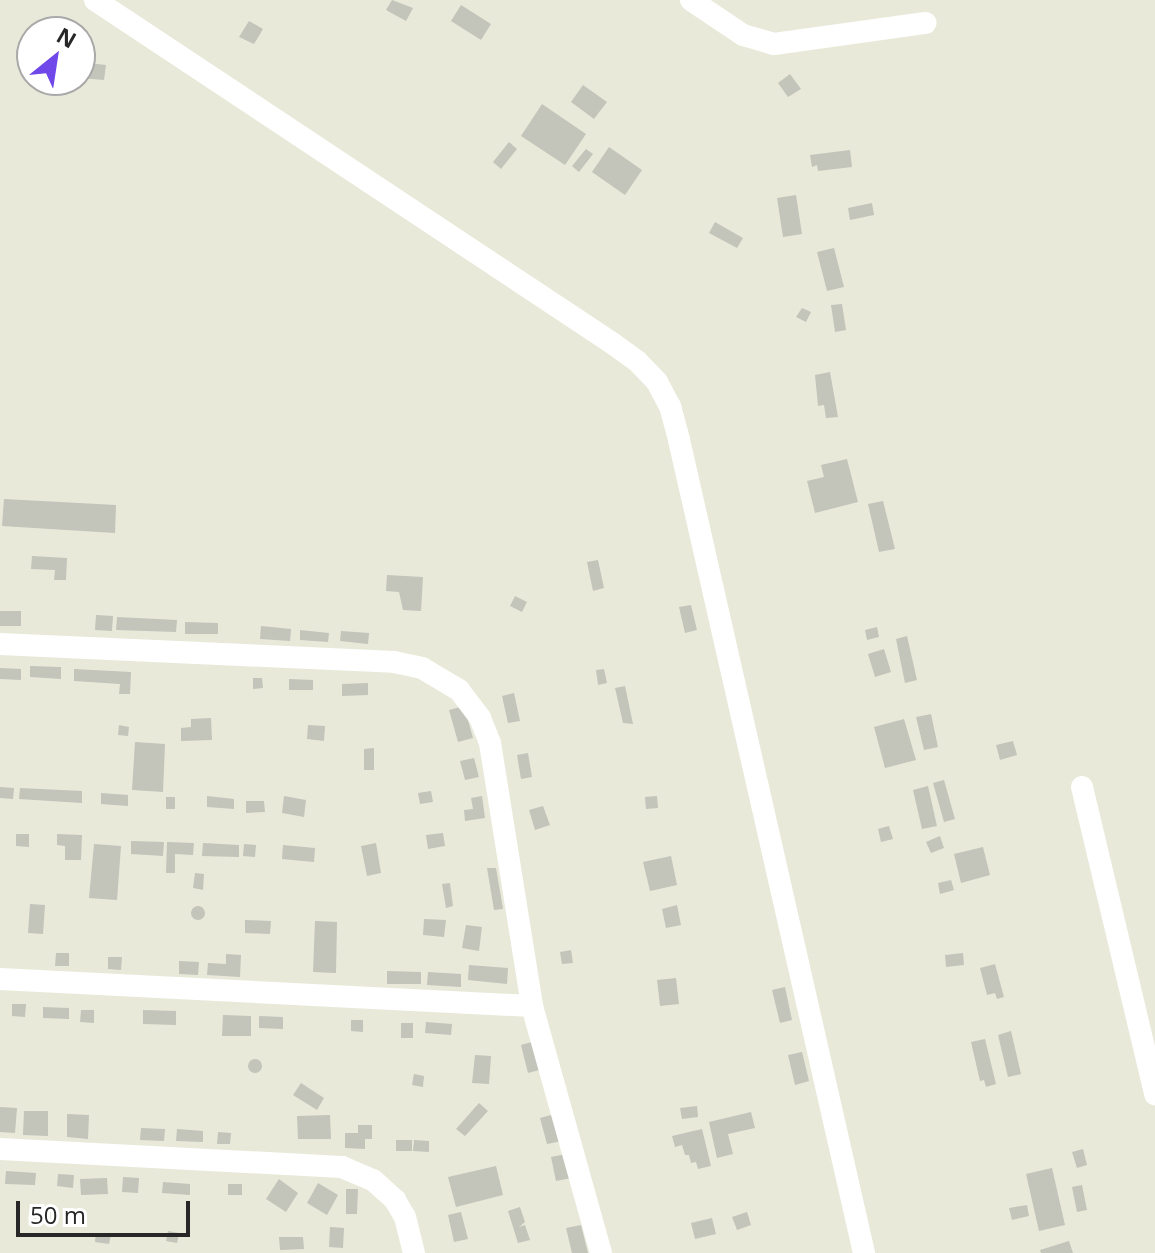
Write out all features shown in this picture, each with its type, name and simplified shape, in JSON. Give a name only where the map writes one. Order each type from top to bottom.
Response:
[{"type":"street","points":[[95,0],[625,352],[657,382],[670,406],[679,440],[864,1253]]},
{"type":"street","points":[[691,0],[743,35],[774,44],[926,23]]},
{"type":"street","points":[[0,644],[394,662],[422,668],[443,678],[471,705],[490,743],[532,1006],[601,1253]]},
{"type":"street","points":[[1082,787],[1155,1094]]},
{"type":"street","points":[[0,979],[532,1006]]},
{"type":"street","points":[[0,1149],[342,1167],[373,1180],[395,1200],[405,1217],[414,1253]]},
{"type":"building","points":[[392,0],[413,8],[406,21],[386,10]]},
{"type":"building","points":[[461,5],[491,24],[481,40],[451,21]]},
{"type":"building","points":[[249,21],[263,29],[254,44],[239,37]]},
{"type":"building","points":[[96,64],[106,65],[104,80],[96,79]]},
{"type":"building","points":[[790,74],[801,89],[788,97],[778,83]]},
{"type":"building","points":[[583,85],[607,102],[594,119],[571,102]]},
{"type":"building","points":[[542,104],[586,134],[565,165],[521,136]]},
{"type":"building","points":[[509,142],[517,149],[501,169],[493,162]]},
{"type":"building","points":[[609,147],[642,170],[625,195],[592,172]]},
{"type":"building","points":[[586,149],[593,154],[579,172],[572,166]]},
{"type":"building","points":[[850,150],[852,167],[818,171],[817,165],[812,167],[810,155]]},
{"type":"building","points":[[796,195],[802,234],[783,237],[777,198]]},
{"type":"building","points":[[872,203],[874,215],[850,220],[848,208]]},
{"type":"building","points":[[715,222],[743,238],[737,248],[709,233]]},
{"type":"building","points":[[834,248],[844,287],[827,291],[817,252]]},
{"type":"building","points":[[842,304],[846,330],[835,332],[831,305]]},
{"type":"building","points":[[802,308],[811,312],[806,322],[796,317]]},
{"type":"building","points":[[830,372],[838,417],[826,418],[824,405],[818,406],[815,375]]},
{"type":"building","points":[[847,459],[858,502],[815,513],[807,481],[824,477],[821,465]]},
{"type":"building","points":[[4,499],[116,505],[115,533],[2,526]]},
{"type":"building","points":[[883,501],[895,549],[879,552],[868,504]]},
{"type":"building","points":[[32,556],[67,558],[66,580],[54,580],[55,570],[31,569]]},
{"type":"building","points":[[598,560],[604,588],[593,591],[587,562]]},
{"type":"building","points":[[387,575],[423,577],[421,611],[403,610],[399,592],[386,591]]},
{"type":"building","points":[[515,596],[527,602],[522,612],[510,606]]},
{"type":"building","points":[[691,605],[697,630],[685,633],[679,607]]},
{"type":"building","points":[[0,611],[21,611],[21,626],[0,626]]},
{"type":"building","points":[[96,615],[113,616],[112,631],[95,630]]},
{"type":"building","points":[[117,617],[177,620],[176,632],[116,630]]},
{"type":"building","points":[[185,622],[218,623],[218,634],[185,634]]},
{"type":"building","points":[[261,626],[291,629],[290,641],[260,639]]},
{"type":"building","points":[[877,627],[879,637],[867,640],[865,630]]},
{"type":"building","points":[[300,630],[329,633],[328,642],[300,640]]},
{"type":"building","points":[[341,631],[369,633],[368,644],[340,641]]},
{"type":"building","points":[[907,636],[917,680],[905,683],[896,639]]},
{"type":"building","points":[[884,649],[891,672],[875,677],[868,654]]},
{"type":"building","points":[[30,666],[61,667],[61,679],[30,677]]},
{"type":"building","points":[[0,668],[21,669],[21,680],[0,679]]},
{"type":"building","points":[[74,669],[131,672],[130,694],[119,694],[120,684],[74,681]]},
{"type":"building","points":[[604,669],[607,683],[598,685],[596,670]]},
{"type":"building","points":[[253,678],[262,678],[263,688],[253,689]]},
{"type":"building","points":[[289,679],[313,680],[313,690],[289,690]]},
{"type":"building","points":[[368,683],[368,695],[342,696],[342,684]]},
{"type":"building","points":[[625,686],[633,724],[623,723],[615,688]]},
{"type":"building","points":[[514,693],[520,721],[508,723],[502,696]]},
{"type":"building","points":[[464,706],[473,738],[458,742],[449,710]]},
{"type":"building","points":[[931,714],[938,747],[924,750],[916,717]]},
{"type":"building","points":[[211,718],[212,740],[181,741],[181,728],[191,727],[191,719]]},
{"type":"building","points":[[904,719],[916,760],[885,768],[874,727]]},
{"type":"building","points":[[119,725],[129,727],[128,736],[118,735]]},
{"type":"building","points":[[308,725],[325,726],[324,741],[307,739]]},
{"type":"building","points":[[1013,741],[1017,755],[1000,760],[996,745]]},
{"type":"building","points":[[135,742],[165,744],[163,792],[132,790]]},
{"type":"building","points":[[374,748],[374,770],[364,770],[364,749]]},
{"type":"building","points":[[528,753],[532,777],[521,779],[517,755]]},
{"type":"building","points":[[474,758],[479,777],[465,780],[460,761]]},
{"type":"building","points":[[944,780],[955,819],[944,822],[933,783]]},
{"type":"building","points":[[928,786],[937,826],[922,829],[913,790]]},
{"type":"building","points":[[0,787],[14,788],[13,799],[0,798]]},
{"type":"building","points":[[20,788],[82,791],[82,803],[19,799]]},
{"type":"building","points":[[431,791],[433,802],[420,804],[418,793]]},
{"type":"building","points":[[101,793],[128,795],[128,806],[101,804]]},
{"type":"building","points":[[207,796],[234,799],[234,809],[207,807]]},
{"type":"building","points":[[284,796],[306,800],[304,817],[282,813]]},
{"type":"building","points":[[482,796],[485,818],[465,821],[464,810],[473,809],[471,798]]},
{"type":"building","points":[[657,796],[658,808],[646,809],[645,797]]},
{"type":"building","points":[[166,797],[175,797],[175,809],[166,809]]},
{"type":"building","points":[[246,801],[264,801],[265,812],[246,813]]},
{"type":"building","points":[[543,806],[550,825],[535,830],[529,810]]},
{"type":"building","points":[[889,826],[893,839],[881,842],[878,829]]},
{"type":"building","points":[[443,833],[445,846],[428,849],[426,835]]},
{"type":"building","points":[[16,834],[29,834],[29,847],[16,846]]},
{"type":"building","points":[[57,834],[82,835],[81,860],[65,860],[65,846],[57,845]]},
{"type":"building","points":[[940,836],[944,848],[931,853],[926,842]]},
{"type":"building","points":[[131,841],[164,842],[163,856],[131,854]]},
{"type":"building","points":[[167,842],[194,843],[193,855],[175,854],[175,873],[166,873]]},
{"type":"building","points":[[203,843],[239,845],[239,857],[202,856]]},
{"type":"building","points":[[376,843],[381,873],[367,876],[361,846]]},
{"type":"building","points":[[94,844],[121,846],[117,900],[89,898]]},
{"type":"building","points":[[244,844],[256,845],[255,857],[243,856]]},
{"type":"building","points":[[283,845],[315,848],[314,862],[282,859]]},
{"type":"building","points":[[983,847],[990,875],[961,883],[954,854]]},
{"type":"building","points":[[671,856],[677,885],[650,891],[643,862]]},
{"type":"building","points":[[487,868],[496,868],[503,909],[494,910]]},
{"type":"building","points":[[195,873],[204,874],[203,890],[193,888]]},
{"type":"building","points":[[951,880],[954,890],[940,894],[938,883]]},
{"type":"building","points":[[450,883],[453,906],[446,908],[442,884]]},
{"type":"building","points":[[30,904],[45,905],[43,934],[28,933]]},
{"type":"building","points":[[677,905],[681,925],[666,928],[662,909]]},
{"type":"building","points":[[198,906],[205,913],[198,920],[191,913]]},
{"type":"building","points":[[424,919],[446,920],[444,937],[423,935]]},
{"type":"building","points":[[245,920],[271,921],[270,934],[245,933]]},
{"type":"building","points":[[315,921],[337,922],[336,973],[313,972]]},
{"type":"building","points":[[466,925],[482,927],[479,951],[462,948]]},
{"type":"building","points":[[571,950],[573,963],[562,964],[560,952]]},
{"type":"building","points":[[56,953],[69,953],[69,966],[55,966]]},
{"type":"building","points":[[963,953],[964,965],[946,967],[945,955]]},
{"type":"building","points":[[226,954],[241,955],[240,977],[207,975],[208,963],[226,964]]},
{"type":"building","points":[[108,957],[122,957],[121,970],[108,969]]},
{"type":"building","points":[[179,961],[199,962],[198,975],[179,974]]},
{"type":"building","points":[[995,964],[1004,997],[997,999],[995,993],[987,995],[980,968]]},
{"type":"building","points":[[469,965],[508,968],[507,984],[468,980]]},
{"type":"building","points":[[387,971],[421,972],[421,984],[387,984]]},
{"type":"building","points":[[428,972],[461,974],[461,987],[427,985]]},
{"type":"building","points":[[676,978],[679,1004],[660,1006],[657,980]]},
{"type":"building","points":[[785,987],[792,1020],[780,1023],[772,990]]},
{"type":"building","points":[[12,1004],[26,1004],[25,1017],[12,1016]]},
{"type":"building","points":[[43,1007],[69,1008],[69,1019],[43,1018]]},
{"type":"building","points":[[81,1010],[94,1010],[94,1023],[80,1022]]},
{"type":"building","points":[[143,1010],[176,1011],[176,1025],[143,1024]]},
{"type":"building","points":[[223,1015],[251,1016],[251,1036],[222,1036]]},
{"type":"building","points":[[259,1016],[283,1017],[283,1029],[259,1028]]},
{"type":"building","points":[[351,1020],[363,1020],[363,1032],[351,1031]]},
{"type":"building","points":[[426,1022],[452,1024],[451,1035],[425,1033]]},
{"type":"building","points":[[401,1023],[413,1023],[413,1038],[401,1038]]},
{"type":"building","points":[[1011,1031],[1021,1074],[1008,1077],[998,1035]]},
{"type":"building","points":[[985,1039],[996,1084],[986,1087],[984,1080],[980,1081],[971,1042]]},
{"type":"building","points":[[539,1040],[547,1068],[528,1073],[521,1045]]},
{"type":"building","points":[[802,1052],[809,1081],[795,1085],[788,1055]]},
{"type":"building","points":[[475,1055],[491,1056],[489,1084],[472,1083]]},
{"type":"building","points":[[255,1059],[262,1066],[255,1073],[248,1066]]},
{"type":"building","points":[[414,1074],[424,1076],[423,1087],[412,1085]]},
{"type":"building","points":[[301,1083],[324,1098],[317,1110],[293,1095]]},
{"type":"building","points":[[479,1103],[488,1111],[465,1136],[456,1129]]},
{"type":"building","points":[[697,1106],[698,1117],[682,1119],[680,1108]]},
{"type":"building","points":[[0,1107],[17,1108],[15,1133],[0,1132]]},
{"type":"building","points":[[24,1111],[48,1111],[48,1136],[23,1135]]},
{"type":"building","points":[[751,1112],[755,1128],[728,1134],[733,1154],[717,1158],[709,1122]]},
{"type":"building","points":[[67,1114],[89,1115],[88,1139],[67,1137]]},
{"type":"building","points":[[555,1114],[562,1141],[547,1144],[540,1118]]},
{"type":"building","points":[[330,1115],[331,1139],[298,1139],[297,1116]]},
{"type":"building","points":[[358,1125],[372,1125],[372,1139],[365,1139],[365,1149],[345,1148],[345,1133],[358,1133]]},
{"type":"building","points":[[141,1128],[165,1129],[164,1141],[140,1140]]},
{"type":"building","points":[[177,1129],[203,1131],[203,1142],[176,1141]]},
{"type":"building","points":[[702,1129],[711,1166],[698,1169],[696,1162],[691,1163],[689,1155],[685,1155],[682,1145],[675,1147],[672,1136]]},
{"type":"building","points":[[218,1132],[231,1133],[230,1144],[217,1144]]},
{"type":"building","points":[[396,1140],[412,1140],[412,1151],[396,1151]]},
{"type":"building","points":[[414,1140],[429,1141],[429,1152],[413,1151]]},
{"type":"building","points":[[1083,1149],[1087,1165],[1077,1168],[1072,1152]]},
{"type":"building","points":[[566,1154],[571,1178],[556,1181],[551,1157]]},
{"type":"building","points":[[496,1166],[503,1195],[456,1207],[448,1177]]},
{"type":"building","points":[[1052,1168],[1065,1225],[1039,1231],[1026,1174]]},
{"type":"building","points":[[6,1171],[36,1173],[35,1185],[5,1184]]},
{"type":"building","points":[[58,1174],[74,1175],[73,1188],[57,1186]]},
{"type":"building","points":[[123,1177],[139,1178],[138,1193],[122,1192]]},
{"type":"building","points":[[107,1178],[108,1194],[81,1195],[80,1179]]},
{"type":"building","points":[[279,1179],[298,1193],[286,1212],[266,1199]]},
{"type":"building","points":[[163,1182],[190,1184],[190,1195],[162,1193]]},
{"type":"building","points":[[318,1183],[338,1195],[327,1215],[307,1203]]},
{"type":"building","points":[[228,1184],[242,1184],[242,1195],[228,1195]]},
{"type":"building","points":[[1082,1185],[1087,1210],[1077,1212],[1072,1187]]},
{"type":"building","points":[[346,1189],[358,1189],[357,1214],[346,1214]]},
{"type":"building","points":[[1027,1205],[1029,1216],[1012,1220],[1009,1208]]},
{"type":"building","points":[[520,1207],[525,1222],[519,1227],[525,1225],[530,1240],[518,1243],[508,1211]]},
{"type":"building","points":[[461,1212],[468,1239],[454,1242],[448,1215]]},
{"type":"building","points":[[747,1212],[751,1225],[737,1230],[732,1217]]},
{"type":"building","points":[[712,1218],[716,1234],[695,1239],[691,1223]]},
{"type":"building","points":[[581,1225],[588,1253],[572,1253],[566,1228]]},
{"type":"building","points":[[330,1227],[344,1228],[343,1248],[329,1247]]},
{"type":"building","points":[[168,1231],[179,1233],[177,1243],[166,1241]]},
{"type":"building","points":[[96,1233],[111,1235],[109,1244],[95,1242]]},
{"type":"building","points":[[279,1237],[303,1237],[304,1249],[280,1250]]},
{"type":"building","points":[[1069,1241],[1073,1253],[1041,1253],[1040,1250]]}]
